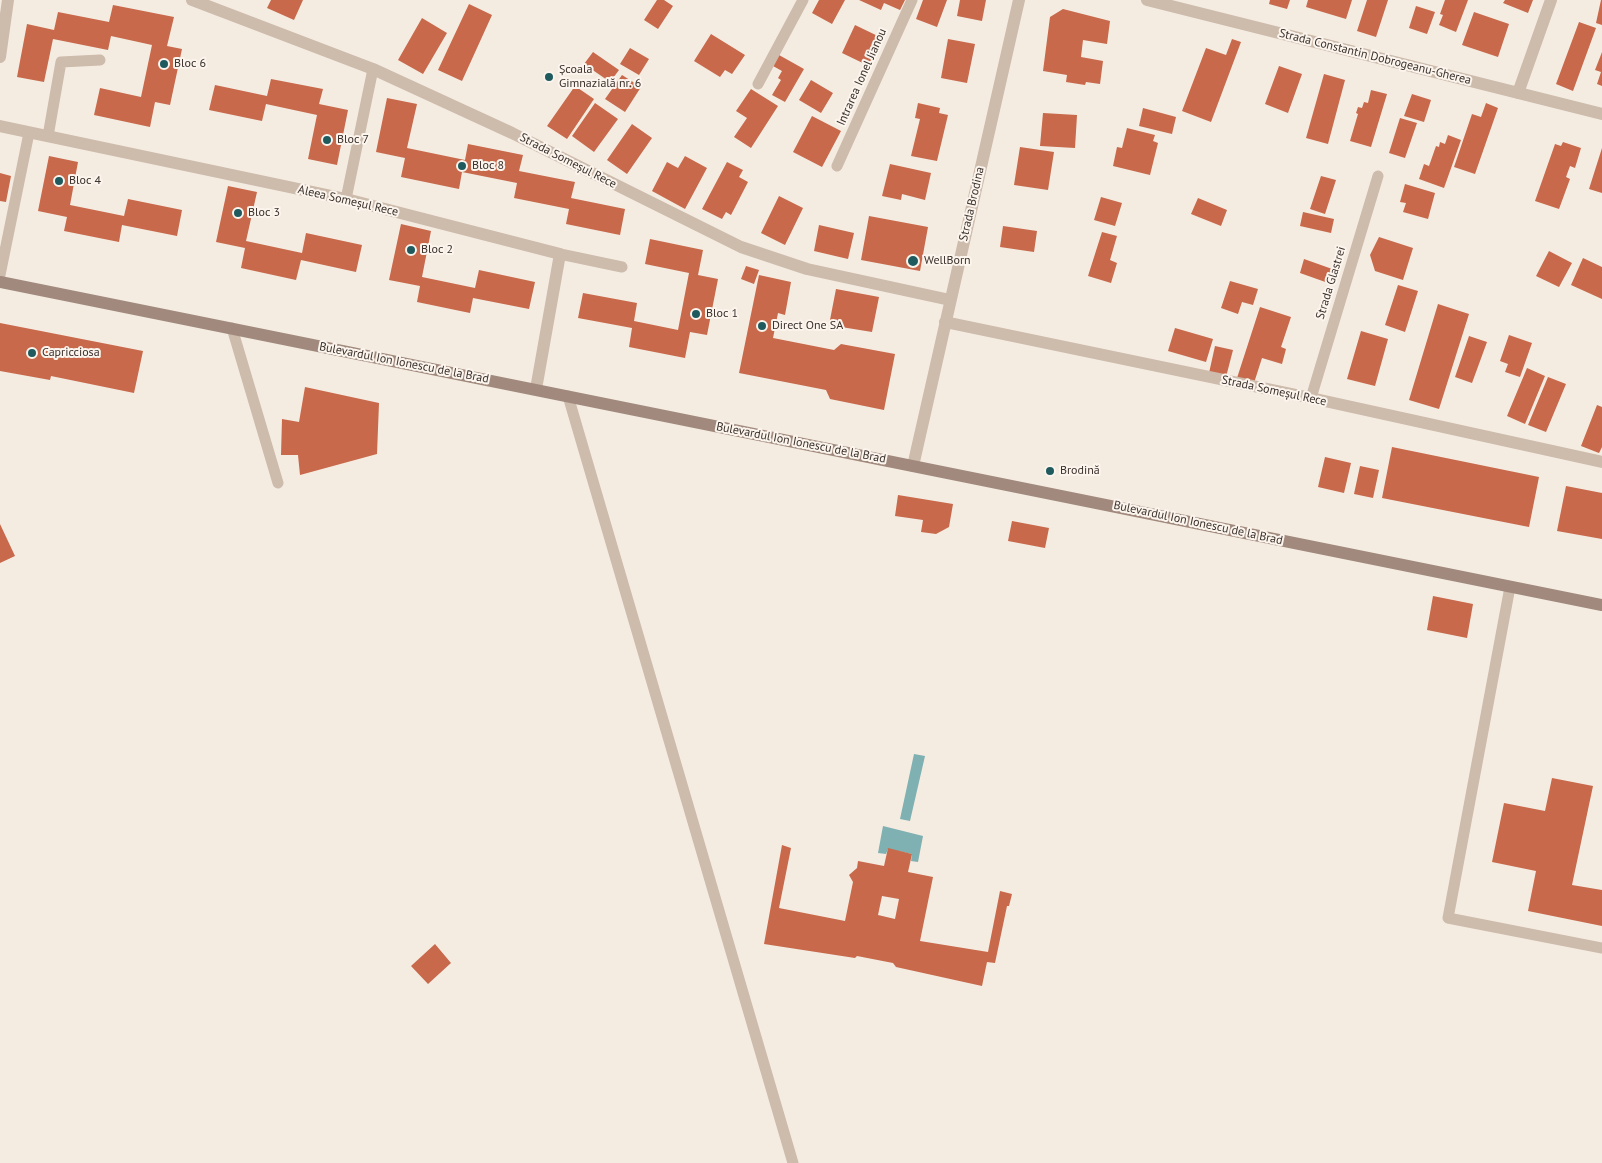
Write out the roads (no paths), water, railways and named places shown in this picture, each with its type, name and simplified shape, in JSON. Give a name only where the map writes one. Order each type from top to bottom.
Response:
[{"type":"main road","name":"Bulevardul Ion Ionescu de la Brad","points":[[0,282],[1602,605]]},
{"type":"street","points":[[0,57],[8,0]]},
{"type":"street","name":"Strada Someșul Rece","points":[[192,0],[373,69],[512,133],[741,247],[807,269],[950,300]]},
{"type":"street","name":"Strada Brodina","points":[[913,466],[1019,0]]},
{"type":"street","name":"Strada Constantin Dobrogeanu-Gherea","points":[[1147,0],[1602,114]]},
{"type":"street","points":[[1518,93],[1550,0]]},
{"type":"street","name":"Aleea Someșul Rece","points":[[0,126],[346,199],[560,254]]},
{"type":"street","points":[[536,389],[560,254]]},
{"type":"street","name":"Strada Someșul Rece","points":[[945,322],[1311,398],[1602,462]]},
{"type":"lane","points":[[758,84],[804,0]]},
{"type":"lane","name":"Intrarea Ionel Jianou","points":[[837,166],[912,0]]},
{"type":"lane","points":[[48,136],[61,62],[100,60]]},
{"type":"lane","points":[[346,199],[373,69]]},
{"type":"lane","points":[[0,275],[29,133]]},
{"type":"lane","name":"Strada Glastrei","points":[[1311,398],[1378,176]]},
{"type":"lane","points":[[560,254],[622,267]]},
{"type":"lane","points":[[232,328],[278,484]]},
{"type":"lane","points":[[568,396],[793,1163]]},
{"type":"lane","points":[[1510,587],[1448,918],[1602,948]]},
{"type":"water","points":[[914,754],[925,756],[910,821],[900,819]]},
{"type":"water","points":[[883,826],[923,836],[918,862],[911,861],[912,854],[888,849],[886,854],[878,853]]},
{"type":"place","name":"Bloc 6","points":[[164,64]]},
{"type":"place","name":"Școala Gimnazială nr. 6","points":[[549,77]]},
{"type":"place","name":"Bloc 7","points":[[327,140]]},
{"type":"place","name":"Bloc 8","points":[[462,166]]},
{"type":"place","name":"Bloc 4","points":[[59,181]]},
{"type":"place","name":"Bloc 3","points":[[238,213]]},
{"type":"place","name":"Bloc 2","points":[[411,250]]},
{"type":"place","name":"WellBorn","points":[[913,261]]},
{"type":"place","name":"Bloc 1","points":[[696,314]]},
{"type":"place","name":"Direct One SA","points":[[762,326]]},
{"type":"place","name":"Capricciosa","points":[[32,353]]},
{"type":"place","name":"Brodină","points":[[1050,471]]}]
